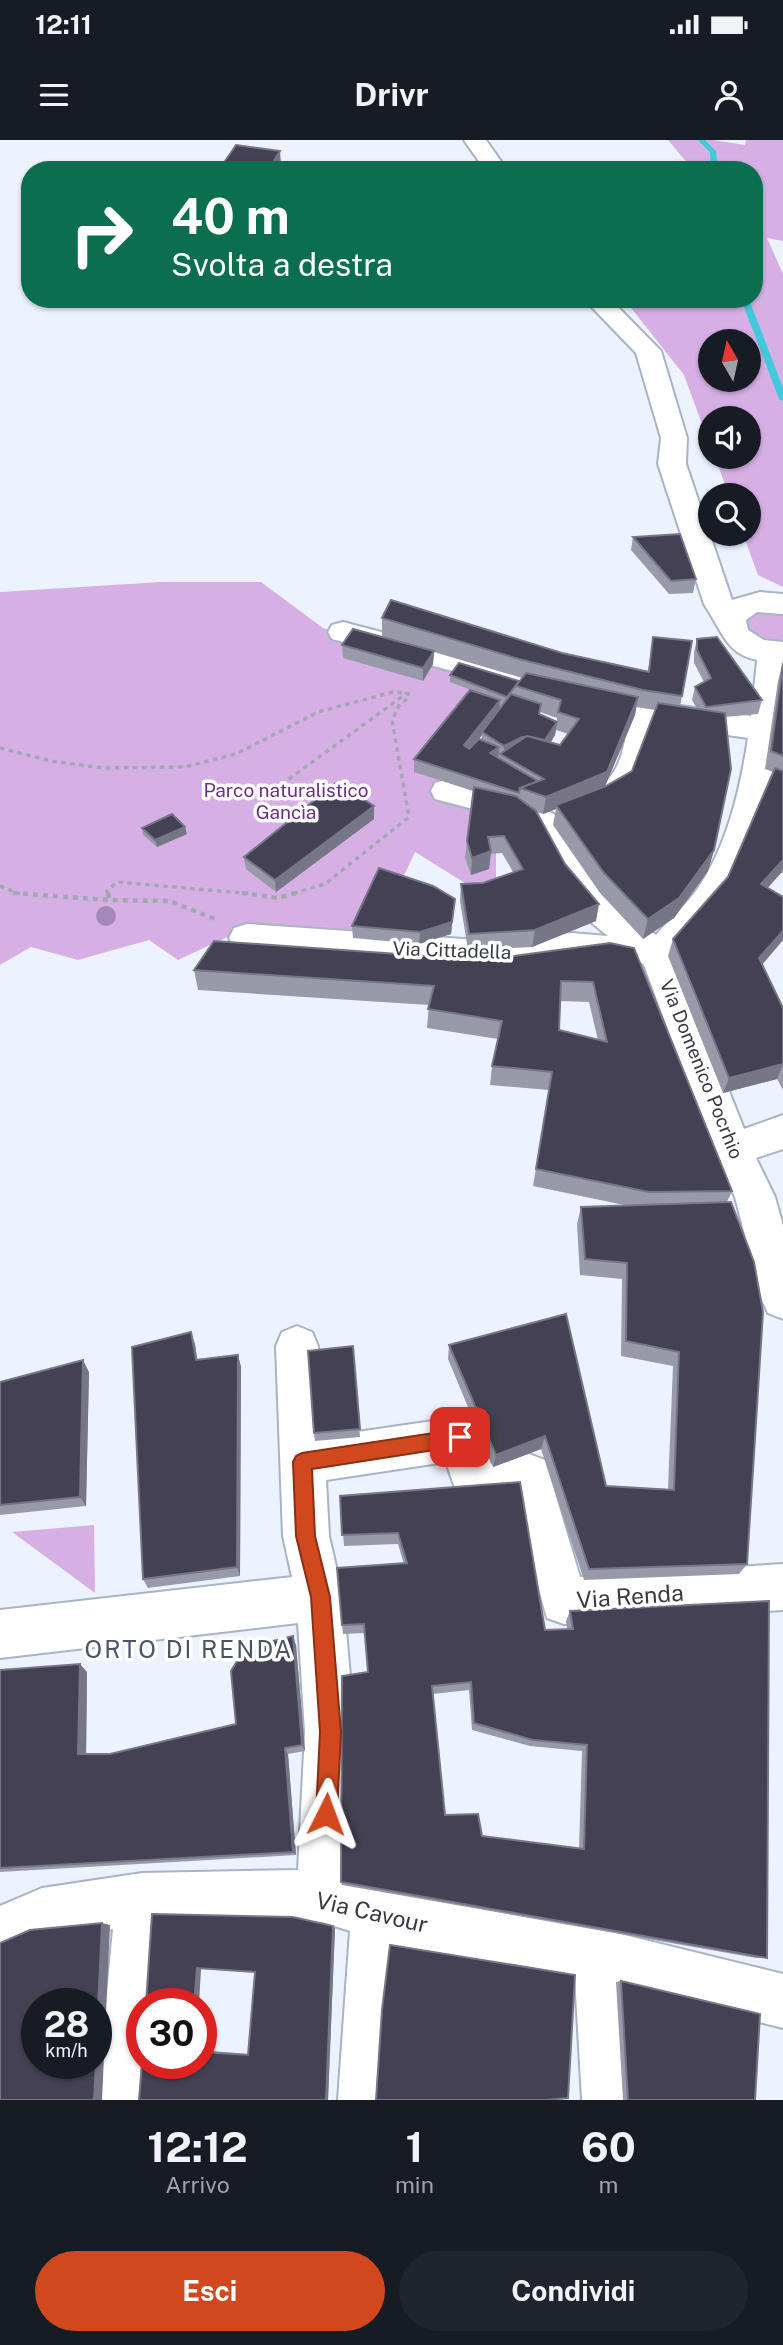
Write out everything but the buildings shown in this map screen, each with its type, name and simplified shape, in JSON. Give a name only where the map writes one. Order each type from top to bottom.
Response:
[{"type":"street","points":[[475,140],[490,161]]},
{"type":"street","points":[[605,308],[648,351],[674,438],[693,464],[699,483]]},
{"type":"street","points":[[674,438],[672,464],[719,604],[731,620],[735,636],[744,643],[778,652]]},
{"type":"street","points":[[721,546],[733,572],[777,603]]},
{"type":"street","points":[[731,620],[736,611],[746,604],[777,603]]},
{"type":"street","points":[[343,632],[646,712],[766,729]]},
{"type":"street","name":"Via Domenico Pocrhio","points":[[778,652],[766,729],[770,776],[709,899],[658,956],[733,1150],[755,1197],[783,1300]]},
{"type":"street","points":[[543,824],[618,791],[629,779],[636,761],[646,712]]},
{"type":"street","points":[[447,791],[522,810],[543,824],[605,914],[658,956]]},
{"type":"street","name":"Via Cittadella","points":[[247,938],[492,955],[570,947],[617,949],[658,956]]},
{"type":"street","points":[[733,1150],[783,1132]]},
{"type":"street","points":[[297,1346],[306,1536],[320,1597],[330,1732],[322,1896]]},
{"type":"street","name":"Via Renda","points":[[302,1462],[460,1437],[477,1490],[529,1476],[564,1601],[783,1587]]},
{"type":"street","points":[[0,1634],[320,1597]]},
{"type":"street","name":"Via Cavour","points":[[0,1932],[42,1914],[142,1899],[322,1896],[391,1919],[573,1933],[783,2001]]},
{"type":"street","points":[[125,2100],[142,1899]]},
{"type":"street","points":[[366,2100],[377,1913]]},
{"type":"street","points":[[573,1933],[610,2100]]},
{"type":"path","points":[[0,748],[47,762],[121,769],[172,769],[223,758],[331,707],[358,704],[397,691],[407,693]]},
{"type":"path","points":[[267,795],[305,766],[345,741],[407,693]]},
{"type":"path","points":[[110,900],[107,891],[117,882],[226,890],[278,898],[325,884],[409,817],[392,720],[400,704],[409,698],[407,693]]},
{"type":"path","points":[[0,886],[16,894],[169,901],[206,914],[247,938]]},
{"type":"green space","points":[[668,140],[713,140],[745,145],[746,140],[783,140],[783,241],[767,238],[783,274],[783,587],[758,575],[747,546],[761,546],[761,483],[725,483],[719,469],[761,469],[761,406],[698,406],[698,413],[684,375],[631,308],[763,308],[763,161],[686,161]]},
{"type":"green space","name":"Parco naturalistico Gancìa","points":[[161,582],[261,582],[323,628],[501,689],[433,768],[496,801],[496,885],[473,888],[415,852],[373,942],[238,932],[178,960],[149,940],[78,960],[31,947],[0,965],[0,592]]},
{"type":"green space","points":[[745,611],[783,613],[783,640],[774,643],[748,637],[740,616]]},
{"type":"green space","points":[[94,1525],[95,1593],[12,1532]]},
{"type":"waterway","points":[[701,140],[713,151],[714,161]]},
{"type":"waterway","points":[[748,308],[783,399]]},
{"type":"district","name":"ORTO DI RENDA","points":[[189,1649]]},
{"type":"route","points":[[326,1814],[330,1732],[320,1597],[306,1536],[302,1462],[460,1437]]}]
